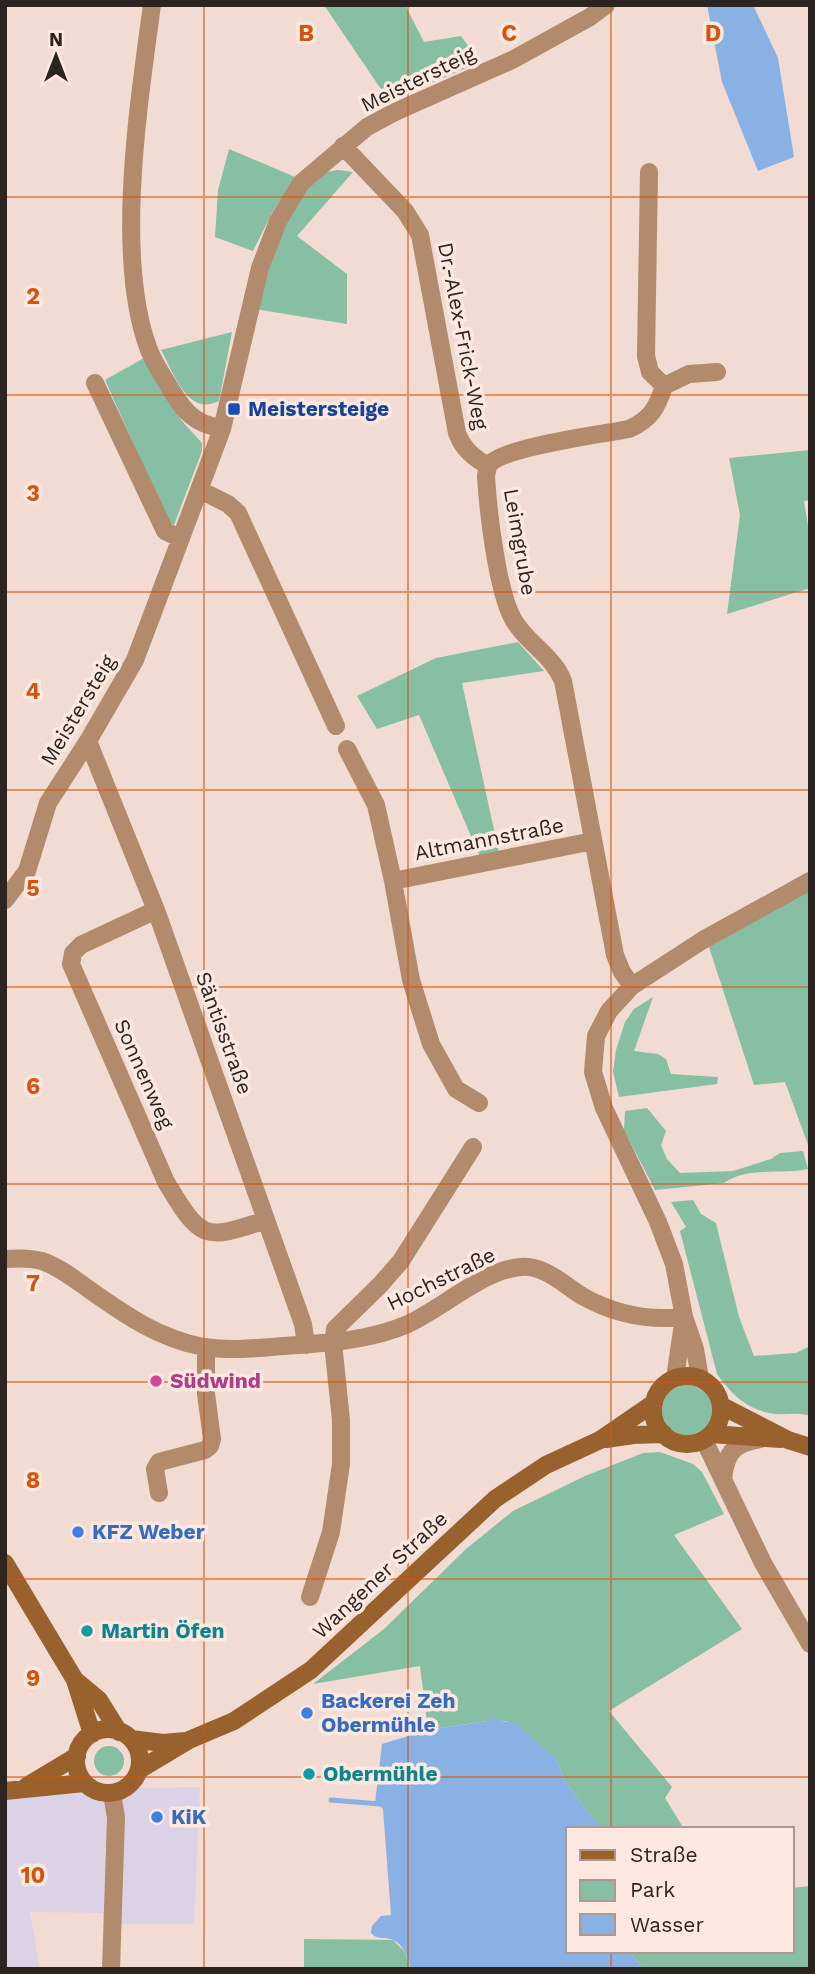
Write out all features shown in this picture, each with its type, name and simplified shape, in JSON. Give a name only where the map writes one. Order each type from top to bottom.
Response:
[{"type":"main road","points":[[708,1437],[719,1422],[722,1406],[716,1391],[700,1378],[690,1376],[675,1378],[661,1388],[654,1403],[654,1419],[664,1434],[679,1443],[688,1444],[708,1437],[788,1440]]},
{"type":"main road","name":"Wangener Straße","points":[[139,1770],[189,1740],[233,1721],[311,1670],[495,1499],[546,1465],[600,1440],[654,1403]]},
{"type":"main road","points":[[722,1406],[788,1440],[810,1447]]},
{"type":"main road","name":"Wangener Straße","points":[[600,1440],[664,1434]]},
{"type":"main road","points":[[5,1563],[75,1680],[92,1734]]},
{"type":"main road","points":[[75,1680],[99,1700],[138,1751],[139,1770],[129,1785],[112,1793],[94,1790],[84,1783],[76,1766],[82,1744],[92,1734],[105,1730],[125,1735]]},
{"type":"main road","name":"Wangener Straße","points":[[125,1735],[163,1743],[189,1740]]},
{"type":"main road","points":[[24,1787],[77,1756]]},
{"type":"main road","points":[[5,1791],[84,1783]]},
{"type":"street","points":[[152,5],[135,159],[132,221],[136,294],[149,350],[164,379],[192,417],[222,429]]},
{"type":"street","name":"Meistersteig","points":[[5,900],[27,871],[48,803],[135,660],[222,429],[260,268],[278,221],[301,183],[367,127],[512,60],[590,17],[606,5]]},
{"type":"street","name":"Dr.-Alex-Frick-Weg","points":[[344,146],[404,211],[420,235],[457,433],[462,445],[472,456],[488,466]]},
{"type":"street","points":[[649,172],[646,356],[650,372],[664,386],[689,374],[718,372]]},
{"type":"street","points":[[95,383],[165,531],[180,538]]},
{"type":"street","name":"Leimgrube","points":[[632,986],[615,955],[563,681],[554,665],[513,619],[504,596],[486,489],[488,466],[494,460],[517,450],[629,429],[644,422],[658,405],[664,386]]},
{"type":"street","points":[[201,490],[228,504],[238,513],[336,726]]},
{"type":"street","name":"Säntisstraße","points":[[88,741],[156,910],[303,1324],[306,1345]]},
{"type":"street","name":"Altmannstraße","points":[[347,749],[376,805],[411,980],[431,1044],[456,1089],[479,1103]]},
{"type":"street","name":"Altmannstraße","points":[[393,881],[593,841]]},
{"type":"street","points":[[700,1378],[674,1264],[658,1222],[604,1108],[593,1072],[594,1045],[598,1030],[609,1011],[632,986],[703,940],[810,881]]},
{"type":"street","name":"Sonnenweg","points":[[156,910],[81,945],[73,953],[71,964],[166,1182],[183,1210],[197,1226],[215,1235],[266,1220]]},
{"type":"street","name":"Hochstraße","points":[[333,1343],[335,1329],[401,1261],[473,1147]]},
{"type":"street","name":"Hochstraße","points":[[5,1259],[41,1261],[58,1268],[146,1327],[176,1341],[206,1347],[257,1349],[333,1343],[370,1336],[408,1324],[497,1274],[524,1267],[543,1271],[581,1295],[618,1312],[662,1320],[684,1317]]},
{"type":"street","points":[[675,1378],[684,1317]]},
{"type":"street","points":[[310,1597],[331,1532],[341,1464],[341,1420],[333,1343]]},
{"type":"street","points":[[159,1493],[155,1469],[159,1462],[211,1446],[206,1394],[206,1347]]},
{"type":"street","points":[[708,1437],[723,1479],[763,1563],[808,1640]]},
{"type":"street","points":[[723,1479],[726,1460],[735,1448],[761,1438]]},
{"type":"street","points":[[111,1969],[116,1818],[112,1793]]},
{"type":"shaded area","points":[[200,1787],[194,1924],[118,1924],[101,1913],[30,1912],[40,1969],[5,1969],[5,1800],[60,1789],[75,1790],[95,1800],[116,1802],[136,1788]]},
{"type":"green space","points":[[324,5],[405,5],[424,42],[461,36],[480,62],[389,101]]},
{"type":"green space","points":[[229,149],[295,177],[273,211],[253,251],[215,237],[218,190]]},
{"type":"green space","points":[[326,172],[353,172],[297,236],[347,274],[347,324],[255,309],[286,221],[313,180]]},
{"type":"green space","points":[[232,332],[219,401],[198,403],[183,390],[161,350]]},
{"type":"green space","points":[[144,358],[182,421],[202,443],[202,451],[174,525],[169,523],[105,380]]},
{"type":"green space","points":[[810,450],[810,500],[804,501],[810,538],[810,588],[727,614],[740,515],[729,458]]},
{"type":"green space","points":[[518,642],[544,671],[462,683],[499,853],[480,857],[419,715],[377,729],[357,696],[436,658]]},
{"type":"green space","points":[[810,890],[810,1150],[785,1082],[754,1085],[709,947]]},
{"type":"green space","points":[[653,997],[634,1051],[658,1054],[666,1059],[671,1074],[718,1077],[717,1084],[619,1097],[613,1072],[616,1050],[625,1022],[634,1009]]},
{"type":"green space","points":[[647,1108],[666,1131],[661,1145],[667,1159],[680,1173],[733,1171],[771,1159],[780,1153],[803,1151],[808,1169],[743,1174],[724,1183],[655,1190],[624,1130],[625,1111]]},
{"type":"green space","points":[[693,1200],[701,1214],[716,1223],[739,1317],[754,1356],[796,1353],[810,1346],[810,1416],[776,1414],[749,1406],[729,1389],[717,1374],[680,1231],[686,1227],[671,1202]]},
{"type":"green space","points":[[687,1385],[705,1392],[712,1410],[705,1428],[687,1435],[669,1428],[662,1410],[669,1392]]},
{"type":"green space","points":[[660,1452],[693,1464],[702,1472],[724,1514],[674,1535],[742,1629],[609,1711],[672,1787],[665,1798],[683,1827],[598,1827],[566,1783],[556,1759],[506,1721],[428,1730],[420,1666],[313,1684],[384,1629],[466,1549],[513,1511],[585,1476],[643,1453]]},
{"type":"green space","points":[[109,1746],[120,1750],[124,1761],[120,1772],[109,1776],[98,1772],[94,1761],[98,1750]]},
{"type":"green space","points":[[810,1886],[810,1969],[644,1969],[630,1953],[794,1953],[794,1888]]},
{"type":"green space","points":[[304,1939],[393,1940],[405,1952],[411,1969],[304,1969]]},
{"type":"water","points":[[707,5],[753,5],[778,58],[794,157],[758,171],[722,82]]},
{"type":"water","points":[[491,1717],[499,1721],[515,1722],[556,1759],[566,1783],[598,1825],[566,1827],[566,1953],[630,1953],[644,1969],[411,1969],[400,1945],[371,1933],[372,1926],[381,1916],[391,1915],[383,1809],[375,1803],[382,1744],[428,1730],[488,1721]]},
{"type":"waterway","points":[[331,1800],[380,1804]]},
{"type":"place","name":"Meistersteige","points":[[234,409]]},
{"type":"place","name":"Südwind","points":[[156,1381]]},
{"type":"place","name":"KFZ Weber","points":[[78,1532]]},
{"type":"place","name":"Martin Öfen","points":[[87,1631]]},
{"type":"place","name":"Backerei Zeh Obermühle","points":[[307,1713]]},
{"type":"place","name":"Obermühle","points":[[309,1774]]},
{"type":"place","name":"KiK","points":[[157,1817]]}]
